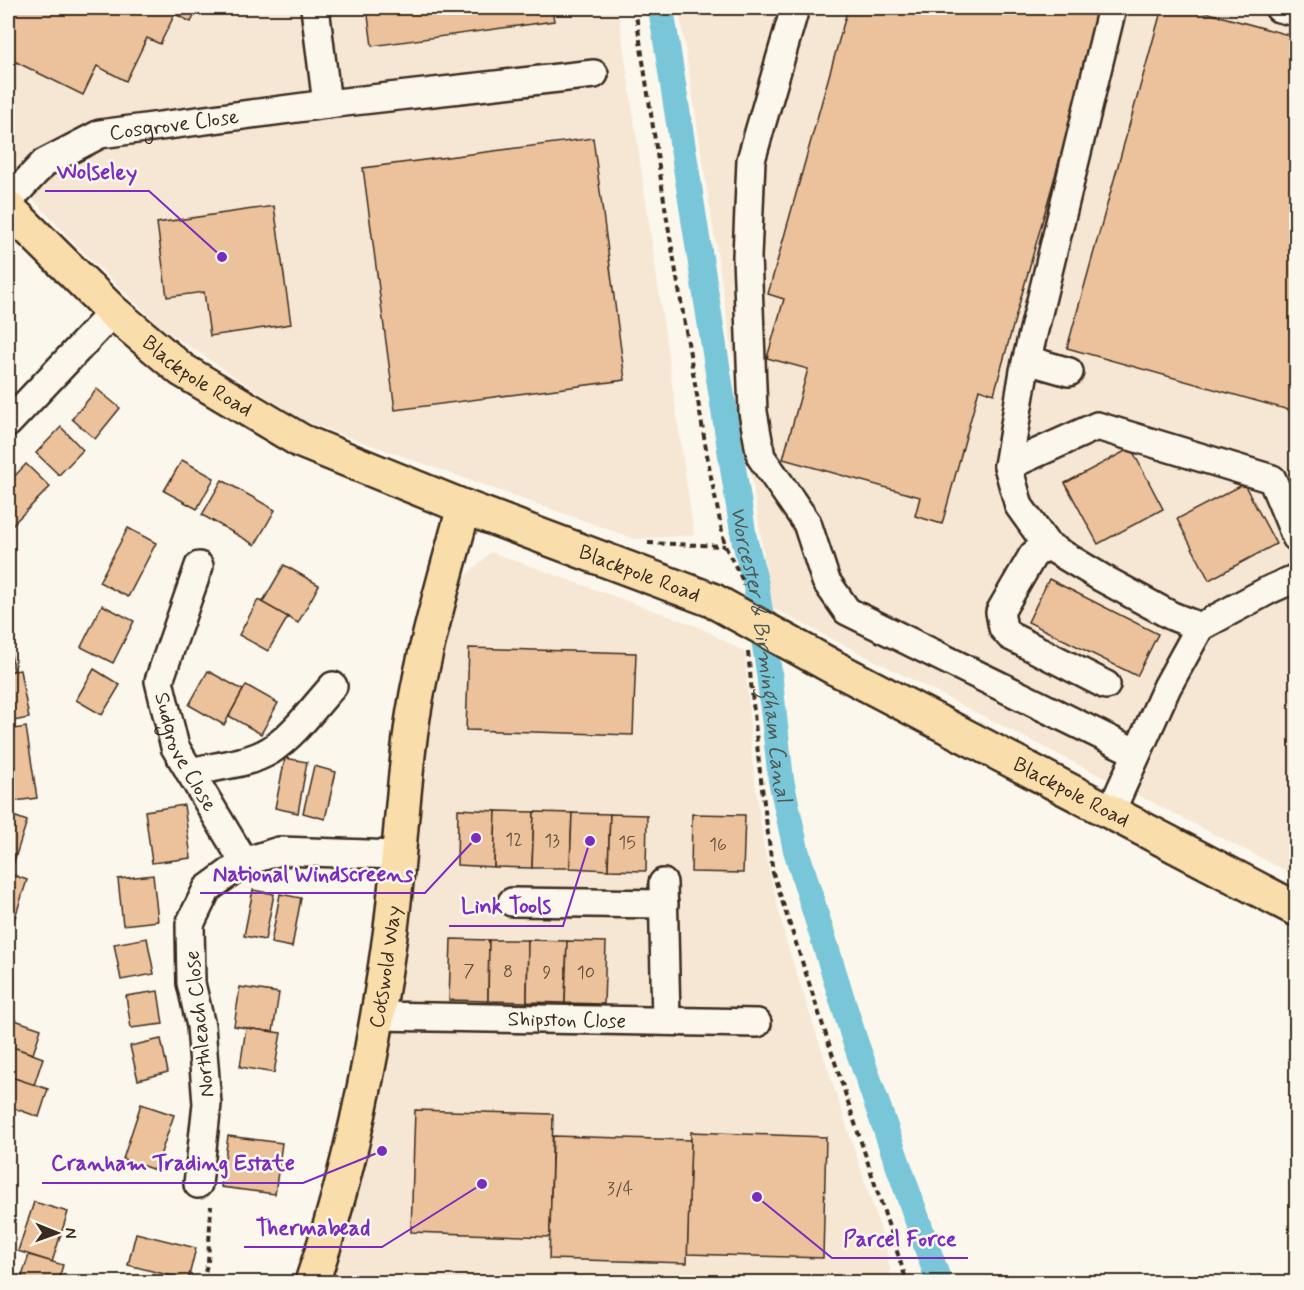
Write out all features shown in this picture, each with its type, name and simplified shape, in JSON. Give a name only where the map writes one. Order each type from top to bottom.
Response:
[{"type":"main road","name":"Blackpole Road","points":[[8,208],[112,312],[182,370],[301,441],[464,507],[712,600],[835,668],[1296,909]]},
{"type":"main road","name":"Cotswold Way","points":[[312,1282],[342,1182],[361,1101],[390,928],[411,736],[424,659],[464,507]]},
{"type":"street","points":[[315,8],[327,104]]},
{"type":"street","points":[[795,8],[751,160],[747,257],[750,361],[753,412],[761,457],[807,523],[826,581],[847,611],[1137,753]]},
{"type":"street","points":[[1112,8],[1027,360],[1008,466],[1019,506],[1047,545],[1101,578],[1172,616],[1200,627]]},
{"type":"street","points":[[1278,8],[1296,12]]},
{"type":"street","name":"Cosgrove Close","points":[[8,201],[44,163],[100,134],[327,104],[594,74]]},
{"type":"street","points":[[8,423],[112,312]]},
{"type":"street","points":[[1027,360],[1069,372]]},
{"type":"street","points":[[1008,466],[1097,426],[1272,480],[1296,537]]},
{"type":"street","points":[[1047,545],[1033,555],[1007,597],[1000,612],[1003,628],[1010,636],[1106,685]]},
{"type":"street","name":"Sudgrove Close","points":[[199,566],[159,681],[175,747],[244,862]]},
{"type":"street","points":[[1111,811],[1167,687],[1200,627],[1296,578]]},
{"type":"street","points":[[190,772],[251,758],[271,750],[290,734],[333,686]]},
{"type":"street","name":"Northleach Close","points":[[198,1184],[207,1104],[201,1026],[191,983],[190,924],[207,889],[244,862],[279,851],[398,855]]},
{"type":"street","points":[[512,902],[663,894],[666,1021]]},
{"type":"street","name":"Shipston Close","points":[[377,1016],[757,1023]]},
{"type":"path","points":[[635,8],[668,225],[710,472],[725,546],[742,579]]},
{"type":"path","points":[[609,561],[648,543],[725,546]]},
{"type":"path","points":[[749,663],[773,873],[907,1282]]},
{"type":"path","points":[[198,1184],[212,1200],[208,1262],[202,1282]]},
{"type":"shaded area","points":[[8,8],[618,8],[694,535],[635,539],[301,420],[163,329],[83,252],[8,173]]},
{"type":"shaded area","points":[[679,8],[1296,8],[1296,876],[772,608]]},
{"type":"shaded area","points":[[491,552],[699,627],[745,652],[752,759],[764,848],[786,941],[886,1246],[892,1282],[328,1282],[419,765],[442,653],[461,580]]},
{"type":"building","points":[[8,8],[198,8],[191,22],[175,14],[160,44],[147,38],[126,81],[97,66],[83,95],[8,58]]},
{"type":"building","points":[[367,8],[552,8],[554,21],[372,46]]},
{"type":"building","points":[[848,8],[1102,8],[994,394],[979,389],[942,524],[915,516],[920,497],[783,459],[808,369],[767,358],[784,299],[768,294]]},
{"type":"building","points":[[1162,8],[1190,8],[1296,37],[1296,412],[1067,348]]},
{"type":"building","points":[[593,138],[625,380],[395,410],[363,168]]},
{"type":"building","points":[[274,206],[291,324],[210,336],[204,292],[167,297],[157,223]]},
{"type":"building","points":[[97,389],[120,408],[95,439],[72,419]]},
{"type":"building","points":[[61,427],[83,450],[59,475],[36,453]]},
{"type":"building","points":[[1131,448],[1163,509],[1098,544],[1065,483]]},
{"type":"building","points":[[182,460],[214,478],[197,509],[164,491]]},
{"type":"building","points":[[26,464],[50,487],[13,524],[8,519],[8,483]]},
{"type":"building","points":[[222,480],[275,510],[255,545],[202,515]]},
{"type":"building","points":[[1244,484],[1276,544],[1209,580],[1177,519]]},
{"type":"building","points":[[128,528],[156,543],[128,597],[99,582]]},
{"type":"building","points":[[284,565],[319,585],[298,623],[262,603]]},
{"type":"building","points":[[1049,579],[1158,634],[1137,676],[1028,622]]},
{"type":"building","points":[[258,600],[288,617],[268,651],[239,635]]},
{"type":"building","points":[[102,605],[134,621],[113,663],[81,647]]},
{"type":"building","points":[[8,637],[14,671],[8,672]]},
{"type":"building","points":[[469,648],[636,653],[633,735],[466,730]]},
{"type":"building","points":[[94,669],[120,685],[102,715],[76,700]]},
{"type":"building","points":[[20,670],[29,718],[8,722],[8,672]]},
{"type":"building","points":[[208,671],[243,690],[224,725],[189,705]]},
{"type":"building","points":[[246,685],[278,703],[261,734],[229,716]]},
{"type":"building","points":[[26,727],[37,798],[8,802],[8,730]]},
{"type":"building","points":[[285,758],[307,762],[298,813],[275,808]]},
{"type":"building","points":[[314,766],[336,772],[325,819],[303,813]]},
{"type":"building","points":[[184,805],[191,858],[152,863],[145,811]]},
{"type":"building","points":[[458,809],[496,811],[494,867],[457,865]]},
{"type":"building","points":[[496,811],[534,812],[532,868],[494,867]]},
{"type":"building","points":[[534,812],[572,813],[570,868],[532,868]]},
{"type":"building","points":[[572,813],[610,814],[608,870],[570,868]]},
{"type":"building","points":[[8,814],[27,821],[10,874],[8,873]]},
{"type":"building","points":[[610,814],[647,815],[646,871],[608,870]]},
{"type":"building","points":[[692,814],[745,815],[743,873],[691,872]]},
{"type":"building","points":[[8,873],[27,880],[11,930],[8,928]]},
{"type":"building","points":[[153,875],[158,921],[123,925],[118,879]]},
{"type":"building","points":[[253,890],[274,894],[265,940],[244,936]]},
{"type":"building","points":[[280,894],[301,898],[292,947],[271,943]]},
{"type":"building","points":[[147,938],[154,974],[121,980],[114,944]]},
{"type":"building","points":[[451,939],[489,940],[488,1001],[449,1000]]},
{"type":"building","points":[[489,940],[528,940],[527,1002],[488,1001]]},
{"type":"building","points":[[528,940],[567,941],[565,1003],[527,1002]]},
{"type":"building","points":[[567,941],[606,942],[604,1004],[565,1003]]},
{"type":"building","points":[[240,987],[279,993],[273,1032],[234,1026]]},
{"type":"building","points":[[158,991],[163,1024],[131,1028],[126,996]]},
{"type":"building","points":[[9,1018],[41,1029],[33,1054],[8,1046]]},
{"type":"building","points":[[246,1028],[281,1033],[274,1073],[240,1067]]},
{"type":"building","points":[[161,1039],[168,1072],[138,1080],[130,1046]]},
{"type":"building","points":[[13,1047],[43,1058],[34,1085],[8,1076],[8,1064]]},
{"type":"building","points":[[11,1077],[48,1089],[39,1117],[8,1106],[8,1088]]},
{"type":"building","points":[[141,1104],[174,1115],[155,1170],[123,1159]]},
{"type":"building","points":[[415,1110],[553,1114],[550,1237],[411,1232]]},
{"type":"building","points":[[691,1132],[826,1137],[823,1258],[687,1254]]},
{"type":"building","points":[[228,1136],[282,1143],[275,1194],[221,1187]]},
{"type":"building","points":[[553,1136],[691,1140],[687,1263],[549,1259]]},
{"type":"building","points":[[34,1202],[68,1212],[52,1262],[18,1251]]},
{"type":"building","points":[[136,1233],[196,1248],[188,1280],[128,1265]]},
{"type":"building","points":[[29,1255],[63,1265],[58,1282],[20,1282]]},
{"type":"waterway","name":"Worcester & Birmingham Canal","points":[[661,8],[744,538],[756,585],[769,672],[781,780],[796,850],[854,1038],[939,1282]]},
{"type":"place","name":"Wolseley","points":[[222,257]]},
{"type":"place","name":"National Windscreens","points":[[476,838]]},
{"type":"place","name":"Link Tools","points":[[590,841]]},
{"type":"place","name":"Cranham Trading Estate","points":[[382,1151]]},
{"type":"place","name":"Thermabead","points":[[482,1184]]},
{"type":"place","name":"Parcel Force","points":[[757,1197]]}]
